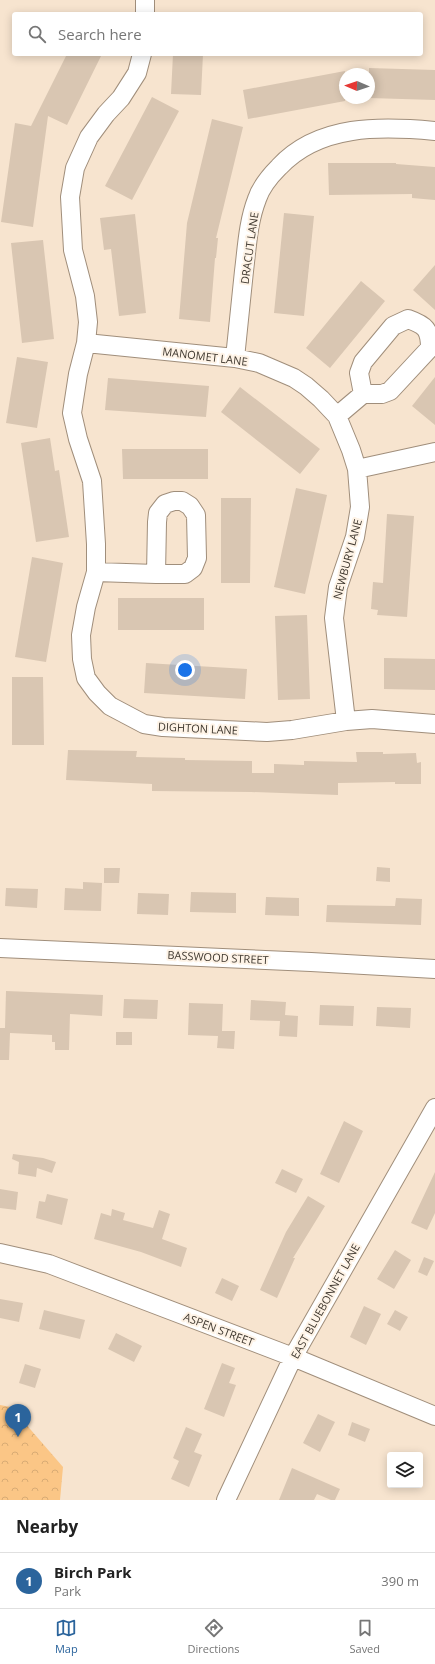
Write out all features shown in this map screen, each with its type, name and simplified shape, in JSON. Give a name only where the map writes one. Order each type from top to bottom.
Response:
[{"type":"street","points":[[145,0],[145,12]]},
{"type":"street","name":"DIGHTON LANE","points":[[141,56],[136,73],[121,98],[89,137],[75,168],[70,197],[73,250],[85,296],[88,322],[86,343],[78,374],[72,413],[78,439],[92,481],[96,544],[96,572],[86,606],[82,628],[82,659],[86,678],[97,693],[110,706],[144,724],[163,727],[267,732],[292,730],[346,721],[372,719],[435,724]]},
{"type":"street","name":"DRACUT LANE","points":[[235,358],[247,240],[251,219],[257,198],[272,174],[283,162],[306,144],[338,133],[354,130],[386,129],[435,131]]},
{"type":"street","name":"MANOMET LANE","points":[[86,343],[235,358],[260,363],[294,378],[321,399],[337,416],[357,469]]},
{"type":"street","points":[[337,416],[363,394]]},
{"type":"street","points":[[357,469],[435,452]]},
{"type":"street","name":"NEWBURY LANE","points":[[346,721],[334,618],[338,586],[355,536],[358,522],[360,507],[357,469]]},
{"type":"street","points":[[96,572],[156,574]]},
{"type":"street","name":"BASSWOOD STREET","points":[[0,948],[303,961],[435,969]]},
{"type":"street","name":"EAST BLUEBONNET LANE","points":[[226,1500],[293,1357],[435,1108]]},
{"type":"street","name":"ASPEN STREET","points":[[0,1253],[50,1264],[293,1357],[435,1416]]},
{"type":"green space","points":[[0,1405],[11,1407],[63,1467],[60,1500],[0,1500]]},
{"type":"building","points":[[66,56],[101,56],[67,125],[48,116],[33,227],[1,222],[15,123],[31,126]]},
{"type":"building","points":[[173,56],[203,56],[201,95],[171,94]]},
{"type":"building","points":[[375,68],[435,70],[435,100],[375,98]]},
{"type":"building","points":[[339,72],[339,102],[248,119],[243,90]]},
{"type":"building","points":[[152,97],[179,111],[132,200],[105,186]]},
{"type":"building","points":[[212,119],[243,127],[216,238],[218,238],[210,322],[179,319],[187,223]]},
{"type":"building","points":[[328,163],[396,163],[435,167],[435,200],[412,198],[412,194],[329,195]]},
{"type":"building","points":[[284,213],[314,216],[304,316],[274,313]]},
{"type":"building","points":[[135,214],[146,313],[119,316],[111,249],[104,250],[100,218]]},
{"type":"building","points":[[43,240],[54,339],[22,343],[11,243]]},
{"type":"building","points":[[435,265],[435,310],[413,290]]},
{"type":"building","points":[[361,281],[385,301],[330,368],[306,348]]},
{"type":"building","points":[[17,357],[48,362],[37,428],[6,423]]},
{"type":"building","points":[[435,377],[435,425],[412,406]]},
{"type":"building","points":[[108,378],[209,386],[206,417],[105,410]]},
{"type":"building","points":[[240,387],[320,449],[300,474],[221,412]]},
{"type":"building","points":[[50,438],[55,471],[59,470],[69,537],[36,542],[21,443]]},
{"type":"building","points":[[122,449],[208,449],[208,479],[123,479]]},
{"type":"building","points":[[296,488],[327,495],[305,594],[274,587]]},
{"type":"building","points":[[221,498],[251,498],[250,583],[221,583]]},
{"type":"building","points":[[387,514],[414,516],[407,617],[377,615],[378,610],[371,609],[373,582],[383,583]]},
{"type":"building","points":[[32,557],[63,563],[46,662],[15,657]]},
{"type":"building","points":[[118,598],[204,598],[204,630],[118,630]]},
{"type":"building","points":[[307,615],[310,699],[278,700],[275,616]]},
{"type":"building","points":[[384,658],[435,659],[435,690],[384,689]]},
{"type":"building","points":[[146,663],[247,669],[245,699],[144,693]]},
{"type":"building","points":[[12,677],[43,677],[44,745],[12,745]]},
{"type":"building","points":[[68,750],[137,751],[136,757],[185,758],[185,760],[252,761],[252,773],[274,773],[274,764],[304,765],[304,761],[357,762],[356,752],[383,752],[383,754],[416,753],[417,763],[421,762],[421,784],[395,784],[395,782],[338,783],[338,795],[152,791],[152,784],[66,780]]},
{"type":"building","points":[[377,867],[390,868],[390,882],[376,881]]},
{"type":"building","points":[[104,868],[120,868],[119,883],[104,883]]},
{"type":"building","points":[[83,882],[102,883],[101,911],[64,910],[65,888],[83,889]]},
{"type":"building","points":[[6,888],[38,889],[37,908],[5,906]]},
{"type":"building","points":[[191,892],[236,893],[236,913],[190,912]]},
{"type":"building","points":[[138,893],[169,894],[168,915],[137,914]]},
{"type":"building","points":[[266,897],[299,898],[299,916],[265,915]]},
{"type":"building","points":[[396,898],[422,899],[421,925],[326,922],[327,905],[395,906]]},
{"type":"building","points":[[6,991],[103,995],[102,1016],[70,1014],[69,1050],[55,1050],[55,1042],[52,1042],[52,1035],[10,1033],[9,1060],[0,1060],[0,1028],[5,1028]]},
{"type":"building","points":[[124,999],[158,1000],[157,1019],[123,1018]]},
{"type":"building","points":[[251,1000],[286,1002],[285,1015],[298,1016],[297,1037],[279,1036],[280,1021],[250,1020]]},
{"type":"building","points":[[189,1003],[223,1004],[222,1031],[235,1031],[234,1049],[217,1048],[218,1036],[188,1035]]},
{"type":"building","points":[[320,1005],[354,1006],[353,1026],[319,1025]]},
{"type":"building","points":[[377,1007],[411,1008],[410,1028],[376,1026]]},
{"type":"building","points":[[116,1032],[132,1032],[132,1045],[116,1045]]},
{"type":"building","points":[[344,1121],[363,1131],[339,1183],[320,1174]]},
{"type":"building","points":[[13,1154],[43,1158],[56,1162],[52,1173],[37,1168],[36,1177],[18,1174],[19,1162],[12,1159]]},
{"type":"building","points":[[282,1169],[303,1179],[296,1193],[275,1183]]},
{"type":"building","points":[[435,1172],[435,1213],[427,1230],[411,1223]]},
{"type":"building","points":[[0,1189],[18,1192],[16,1210],[0,1208]]},
{"type":"building","points":[[47,1194],[68,1199],[62,1225],[36,1218],[39,1201],[45,1202]]},
{"type":"building","points":[[308,1196],[325,1206],[293,1258],[295,1258],[277,1298],[260,1290],[286,1232]]},
{"type":"building","points":[[112,1209],[125,1213],[123,1220],[153,1228],[159,1210],[170,1214],[162,1239],[187,1248],[181,1267],[141,1252],[94,1239],[101,1213],[111,1216]]},
{"type":"building","points":[[395,1250],[411,1260],[394,1289],[377,1279]]},
{"type":"building","points":[[424,1257],[434,1261],[427,1276],[418,1272]]},
{"type":"building","points":[[222,1278],[239,1286],[232,1301],[215,1293]]},
{"type":"building","points":[[0,1299],[23,1303],[19,1322],[0,1318]]},
{"type":"building","points":[[364,1306],[381,1314],[366,1345],[350,1337]]},
{"type":"building","points":[[44,1310],[85,1320],[80,1339],[39,1329]]},
{"type":"building","points":[[395,1310],[408,1317],[400,1331],[387,1324]]},
{"type":"building","points":[[116,1333],[142,1346],[134,1362],[108,1349]]},
{"type":"building","points":[[222,1363],[235,1368],[229,1383],[236,1385],[224,1417],[204,1409]]},
{"type":"building","points":[[25,1364],[41,1369],[35,1388],[19,1383]]},
{"type":"building","points":[[318,1414],[335,1422],[320,1452],[303,1443]]},
{"type":"building","points":[[352,1422],[370,1429],[365,1442],[348,1435]]},
{"type":"building","points":[[186,1427],[202,1434],[194,1452],[202,1455],[189,1487],[171,1479],[179,1461],[173,1458]]},
{"type":"building","points":[[292,1468],[340,1489],[335,1500],[331,1500],[317,1494],[314,1500],[279,1500]]},
{"type":"place","name":"Birch Park","points":[[18,1437]]}]
